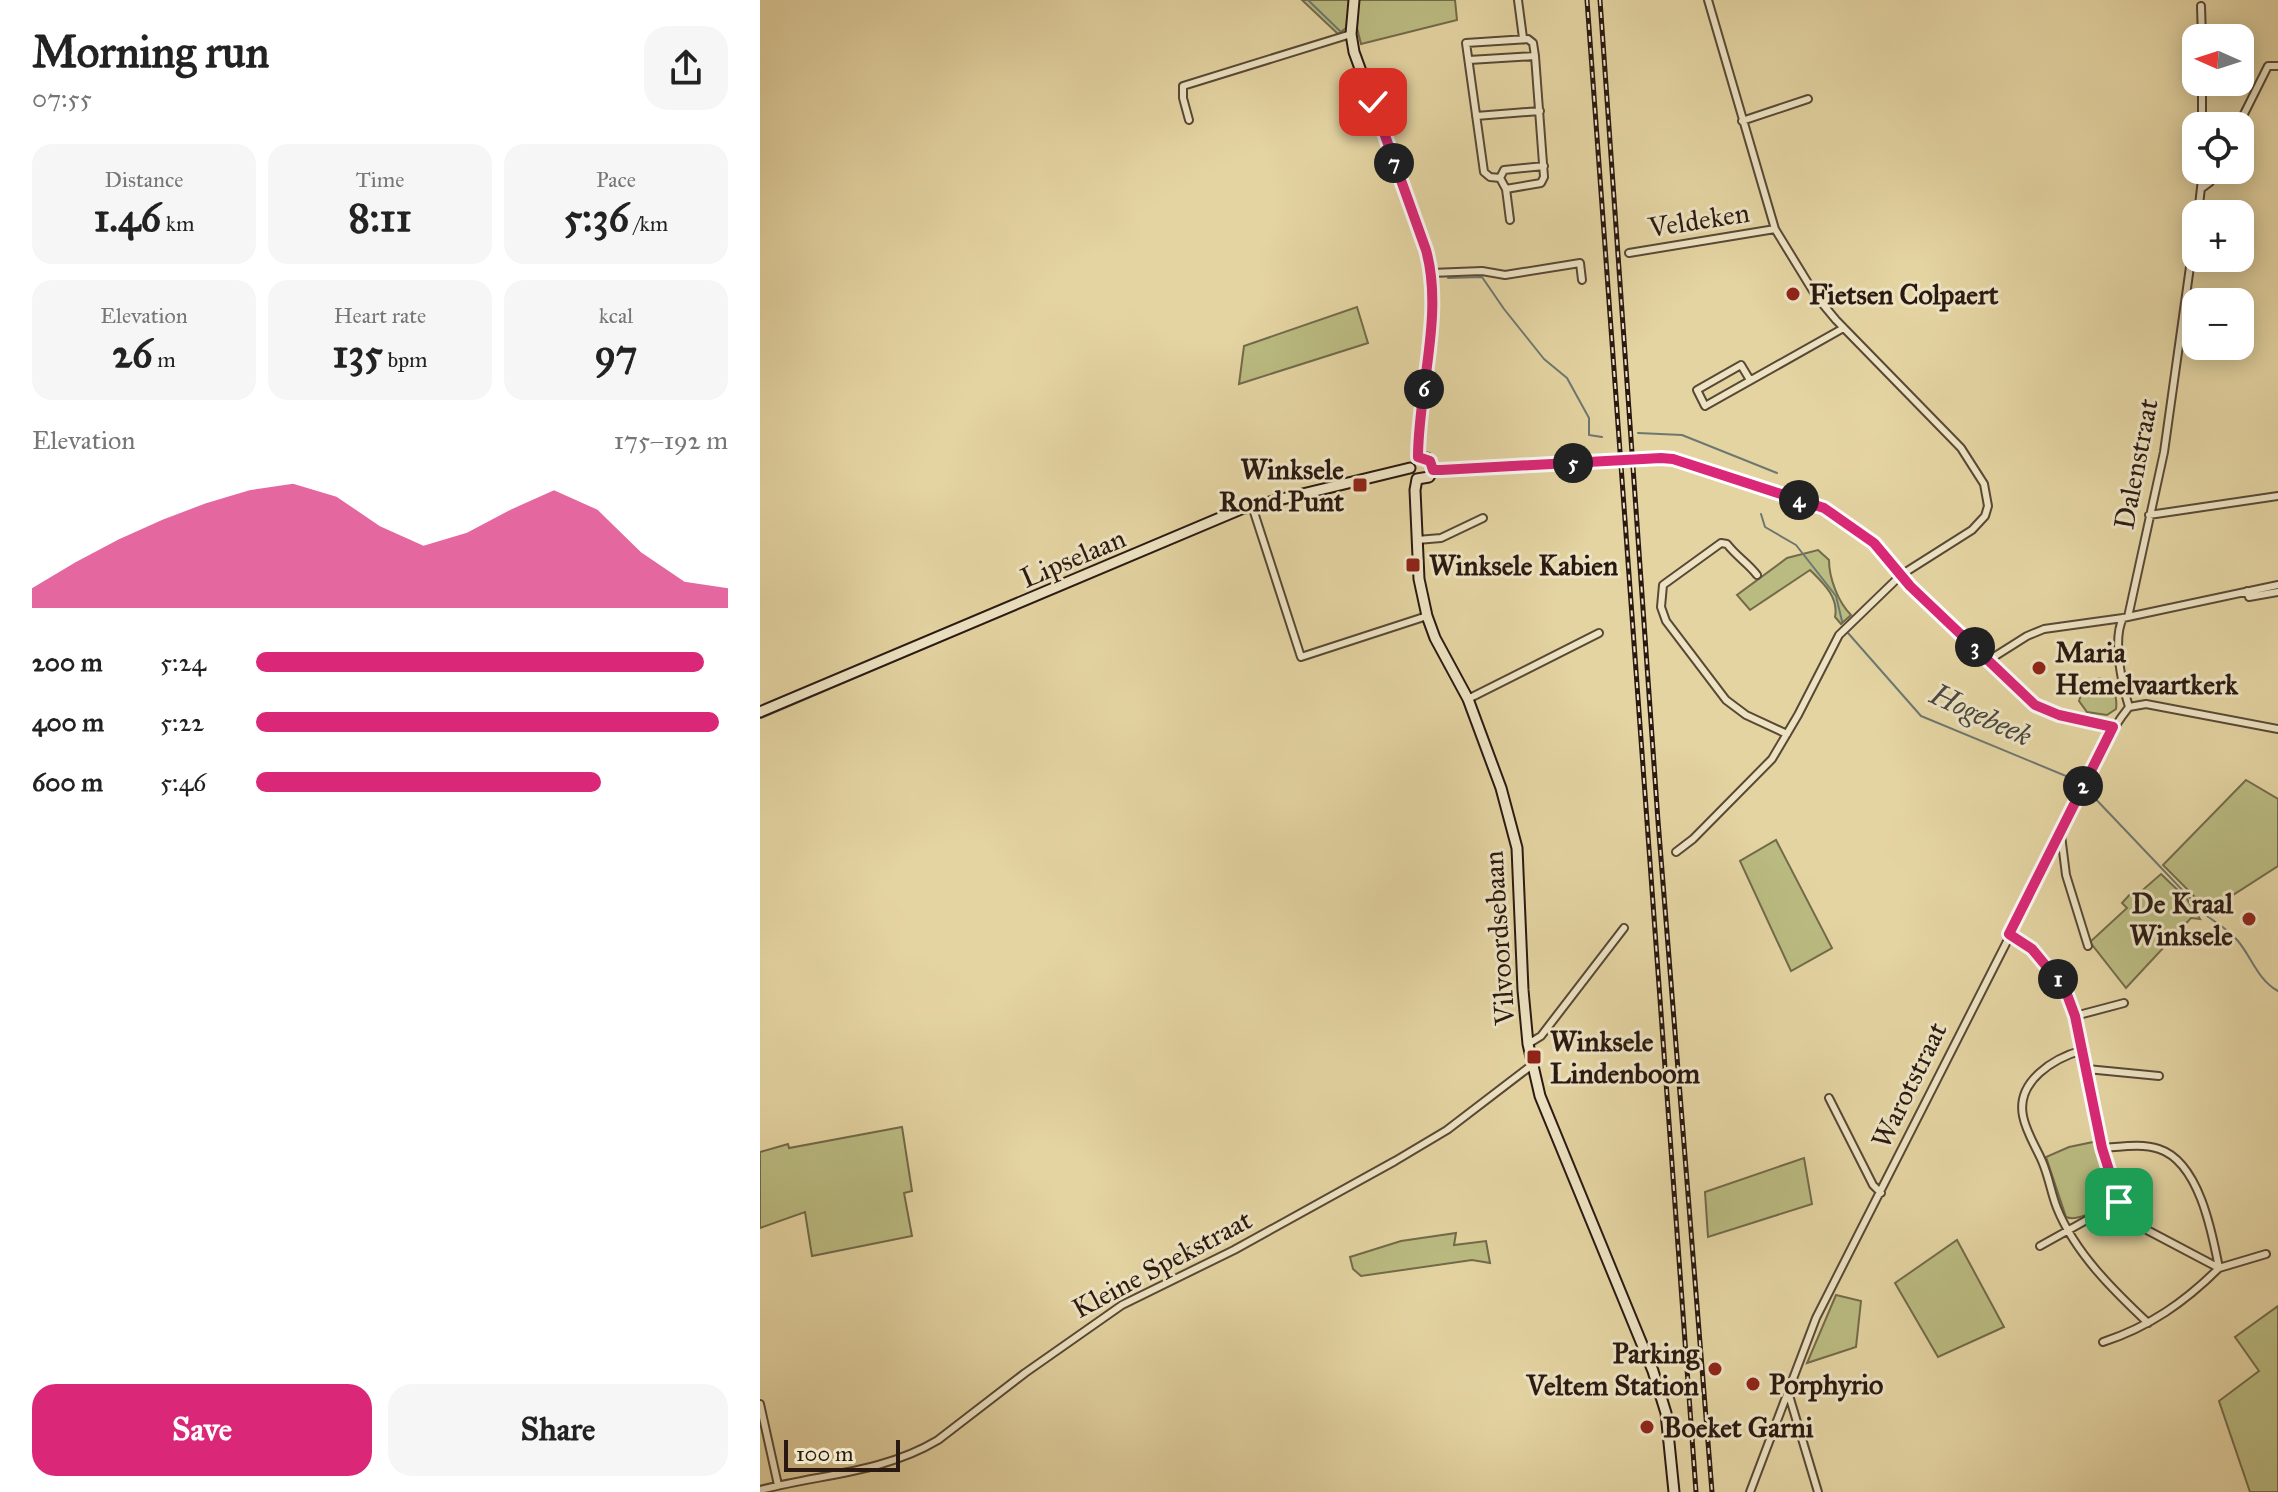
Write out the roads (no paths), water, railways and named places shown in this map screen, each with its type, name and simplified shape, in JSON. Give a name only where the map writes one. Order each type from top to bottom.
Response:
[{"type":"street","points":[[1354,0],[1351,34],[1354,52],[1426,250],[1431,273],[1418,457],[1410,468],[1417,479],[1429,477],[1433,470],[1430,461],[1418,457]]},
{"type":"street","points":[[1518,0],[1523,38]]},
{"type":"street","points":[[1676,852],[1693,839],[1772,759],[1839,635],[1901,575],[1981,522],[1988,506],[1980,478],[1961,448],[1816,296],[1775,229],[1708,0]]},
{"type":"street","points":[[2201,6],[2202,24]]},
{"type":"street","points":[[1189,120],[1183,86],[1351,34]]},
{"type":"street","points":[[1500,178],[1490,177],[1484,172],[1466,43],[1523,38],[1533,43],[1544,166],[1541,183],[1506,189]]},
{"type":"street","points":[[1469,60],[1535,56]]},
{"type":"street","points":[[2245,112],[2268,66],[2278,66]]},
{"type":"street","points":[[1742,121],[1808,99]]},
{"type":"street","points":[[1476,116],[1540,111]]},
{"type":"street","points":[[1500,178],[1504,170],[1544,166]]},
{"type":"street","points":[[1500,178],[1506,189],[1510,220]]},
{"type":"street","points":[[2200,200],[2202,184]]},
{"type":"street","points":[[2202,188],[2207,184]]},
{"type":"street","name":"Veldeken","points":[[1629,253],[1775,229]]},
{"type":"street","points":[[1431,273],[1482,271],[1505,275],[1580,263],[1582,280]]},
{"type":"street","name":"Dalenstraat","points":[[2129,707],[2121,676],[2119,630],[2126,617],[2164,452],[2189,272]]},
{"type":"street","points":[[1750,380],[1741,365],[1697,390],[1705,406],[1843,327]]},
{"type":"street","points":[[1433,470],[1673,459],[1824,508],[1864,533],[1901,575],[2035,705],[2059,715],[2113,727]]},
{"type":"street","name":"Lipselaan","points":[[760,712],[1252,506],[1410,468]]},
{"type":"street","name":"Vilvoordsebaan","points":[[1417,479],[1419,579],[1427,616],[1435,638],[1468,699],[1501,788],[1517,848],[1528,1044],[1532,1065],[1540,1096],[1659,1388],[1670,1439],[1674,1492]]},
{"type":"street","points":[[2149,515],[2278,496]]},
{"type":"street","points":[[1252,506],[1301,657],[1427,616]]},
{"type":"street","points":[[1417,540],[1441,538],[1483,518]]},
{"type":"street","points":[[1757,575],[1747,563],[1739,560],[1727,544],[1721,543],[1663,585],[1661,607],[1666,621],[1726,700],[1746,715],[1787,734]]},
{"type":"street","points":[[1989,660],[2035,632],[2126,617],[2278,585]]},
{"type":"street","points":[[2247,591],[2249,597],[2278,592]]},
{"type":"street","points":[[1468,699],[1599,633]]},
{"type":"street","points":[[2129,707],[2146,704],[2278,729]]},
{"type":"street","name":"Warotstraat","points":[[1750,1492],[1816,1318],[2113,727],[2129,707]]},
{"type":"street","points":[[2061,835],[2066,875],[2088,946]]},
{"type":"street","points":[[1528,1044],[1541,1036],[1624,928]]},
{"type":"street","points":[[2009,934],[2032,949],[2065,989],[2083,1050],[2102,1148],[2124,1210],[2147,1230],[2219,1268]]},
{"type":"street","points":[[2075,1016],[2124,1003]]},
{"type":"street","points":[[2083,1050],[2060,1058],[2031,1082],[2022,1106],[2024,1120],[2044,1165],[2056,1207],[2099,1272],[2148,1323]]},
{"type":"street","name":"Kleine Spekstraat","points":[[760,1490],[871,1468],[921,1451],[1079,1333],[1122,1305],[1234,1250],[1395,1161],[1447,1130],[1532,1065]]},
{"type":"street","points":[[2087,1069],[2159,1076]]},
{"type":"street","points":[[1829,1098],[1873,1185],[1881,1193]]},
{"type":"street","points":[[2102,1148],[2136,1145],[2160,1149],[2178,1159],[2197,1189],[2209,1222],[2219,1268]]},
{"type":"street","points":[[2040,1246],[2119,1202]]},
{"type":"street","points":[[2103,1342],[2176,1307],[2219,1268],[2266,1254]]},
{"type":"street","points":[[1788,1392],[1818,1492]]},
{"type":"street","points":[[760,1404],[778,1485]]},
{"type":"waterway","name":"Hogebeek","points":[[1308,0],[1341,32]]},
{"type":"waterway","name":"Hogebeek","points":[[1448,278],[1482,277],[1544,359],[1567,378],[1589,418],[1589,435],[1602,437]]},
{"type":"waterway","name":"Hogebeek","points":[[1638,433],[1682,435],[1777,473]]},
{"type":"waterway","name":"Hogebeek","points":[[1761,514],[1765,527],[1796,545],[1836,596],[1842,621]]},
{"type":"waterway","points":[[761,718],[981,624]]},
{"type":"waterway","name":"Hogebeek","points":[[1848,633],[1921,716],[2078,781]]},
{"type":"waterway","name":"Hogebeek","points":[[2089,792],[2207,916],[2235,937],[2260,975],[2278,991]]},
{"type":"railway","points":[[1587,0],[1696,1492]]},
{"type":"railway","points":[[1600,0],[1658,821],[1712,1492]]},
{"type":"place","name":"Fietsen Colpaert","points":[[1793,294]]},
{"type":"place","name":"Winksele Rond Punt","points":[[1360,485]]},
{"type":"place","name":"Winksele Kabien","points":[[1413,565]]},
{"type":"place","name":"Maria Hemelvaartkerk","points":[[2039,668]]},
{"type":"place","name":"De Kraal Winksele","points":[[2249,919]]},
{"type":"place","name":"Winksele Lindenboom","points":[[1534,1057]]},
{"type":"place","name":"Parking Veltem Station","points":[[1715,1369]]},
{"type":"place","name":"Porphyrio","points":[[1753,1384]]},
{"type":"place","name":"Boeket Garni","points":[[1647,1427]]}]
